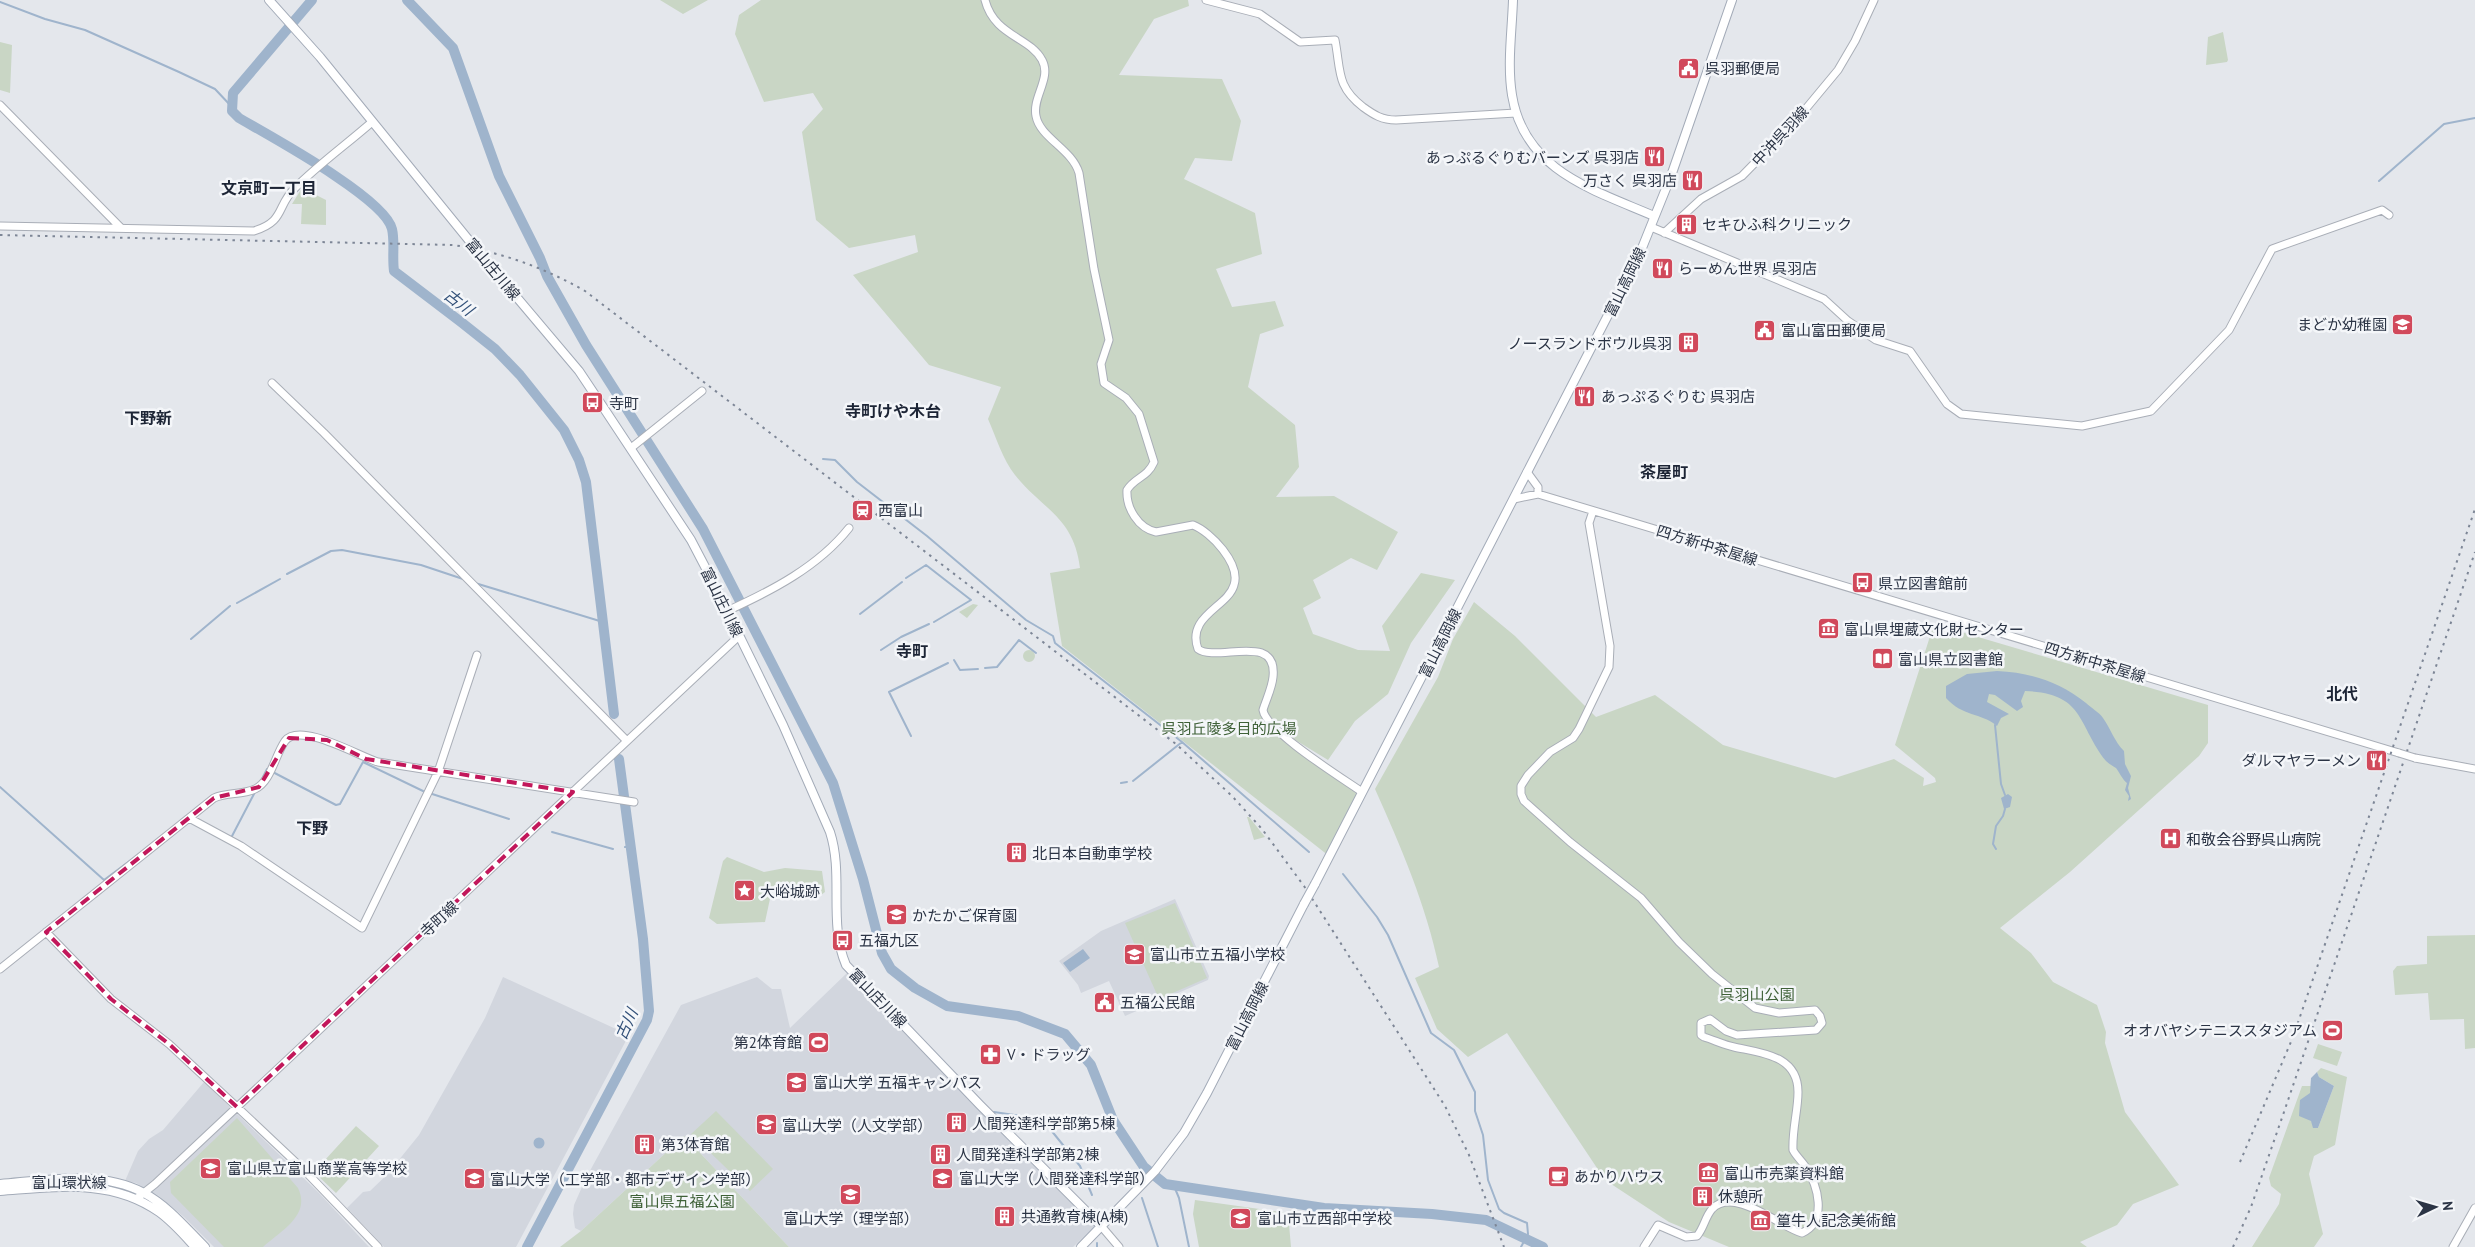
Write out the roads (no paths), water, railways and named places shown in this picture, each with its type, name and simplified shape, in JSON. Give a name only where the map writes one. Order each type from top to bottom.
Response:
[{"type":"main road","name":"富山庄川線","points":[[269,0],[295,28],[579,371],[691,540],[795,750],[830,832],[834,848],[839,945],[846,965],[1102,1227]]},
{"type":"main road","points":[[1513,0],[1510,74],[1516,113],[1538,151],[1553,167],[1580,184],[1654,216]]},
{"type":"main road","name":"富山高岡線","points":[[1081,1247],[1148,1180],[1184,1133],[1207,1093],[1614,307],[1671,176],[1732,0]]},
{"type":"main road","name":"富山環状線","points":[[0,1191],[86,1179],[114,1182],[143,1193],[177,1219],[205,1247]]},
{"type":"main road","name":"富山環状線","points":[[0,1184],[62,1183],[105,1188],[136,1199],[160,1213],[195,1247]]},
{"type":"street","points":[[985,0],[991,14],[1005,30],[1037,53],[1042,60],[1045,72],[1036,103],[1036,116],[1044,132],[1072,158],[1079,173],[1094,269],[1109,340],[1101,364],[1102,376],[1107,386],[1126,398],[1139,414],[1154,462],[1146,475],[1130,485],[1127,490],[1129,507],[1135,518],[1151,531],[1156,532],[1193,525],[1214,538],[1224,551],[1235,578],[1234,587],[1209,613],[1198,628],[1198,649],[1210,653],[1251,650],[1259,651],[1266,656],[1273,671],[1273,678],[1263,710],[1268,722],[1284,737],[1362,792]]},
{"type":"street","points":[[1206,0],[1260,14],[1300,42],[1335,40],[1344,88],[1351,98],[1377,117],[1396,120],[1516,113]]},
{"type":"street","name":"中沖呉羽線","points":[[1664,233],[1701,199],[1742,176],[1788,129],[1838,70],[1856,41],[1869,7],[1874,0]]},
{"type":"street","points":[[0,105],[121,228]]},
{"type":"street","points":[[0,226],[254,231],[266,227],[277,219],[293,189],[372,122]]},
{"type":"street","points":[[1650,227],[1824,300],[1848,321],[1876,340],[1910,351],[1947,404],[1961,414],[2082,426],[2151,411],[2229,330],[2272,249],[2382,210],[2389,215]]},
{"type":"street","points":[[272,383],[324,432],[627,741]]},
{"type":"street","points":[[631,448],[702,391]]},
{"type":"street","points":[[1527,472],[1538,487],[1538,494]]},
{"type":"street","name":"四方新中茶屋線","points":[[1514,499],[1538,494],[2399,754],[2475,769]]},
{"type":"street","points":[[1593,511],[1589,523],[1610,646],[1609,667],[1573,738],[1550,752],[1521,786],[1520,794],[1524,801],[1570,842],[1641,898],[1679,942],[1712,974],[1756,1008],[1779,1013],[1815,1010],[1820,1016],[1822,1023],[1816,1030],[1764,1032],[1745,1035],[1726,1031],[1710,1019],[1701,1023],[1700,1028],[1701,1035],[1704,1037],[1732,1046],[1761,1052],[1787,1063],[1794,1071],[1798,1092],[1793,1150],[1797,1158],[1805,1165],[1816,1188],[1817,1216],[1814,1223],[1808,1230],[1802,1233],[1786,1227],[1758,1210],[1737,1204],[1722,1204],[1712,1209],[1702,1230],[1696,1236],[1686,1237],[1658,1226],[1644,1247]]},
{"type":"street","points":[[726,610],[800,572],[822,556],[849,528]]},
{"type":"street","name":"寺町線","points":[[136,1199],[237,1107],[739,636]]},
{"type":"street","points":[[189,818],[241,846],[362,928],[438,772],[476,655]]},
{"type":"street","points":[[0,969],[214,798],[224,794],[248,791],[259,787],[286,740],[292,737],[299,736],[328,740],[366,759],[634,802]]},
{"type":"street","points":[[46,932],[111,999],[169,1044],[306,1172],[378,1247]]},
{"type":"street","points":[[2453,1247],[2475,1208]]},
{"type":"street","points":[[1102,1227],[1119,1247]]},
{"type":"water","points":[[1997,671],[2044,679],[2076,695],[2099,714],[2124,751],[2125,764],[2131,776],[2128,788],[2131,799],[2128,801],[2129,796],[2125,790],[2127,783],[2116,768],[2106,761],[2077,713],[2069,704],[2059,698],[2045,693],[2025,691],[2021,701],[2023,707],[2017,711],[1995,695],[1989,694],[1987,702],[2009,714],[2001,718],[1997,726],[1984,718],[1965,712],[1946,698],[1946,686],[1967,674]]},
{"type":"water","points":[[2008,794],[2012,797],[2010,807],[2004,809],[2001,798]]},
{"type":"water","points":[[1083,949],[1090,958],[1070,972],[1063,963]]},
{"type":"water","points":[[2317,1072],[2319,1077],[2334,1086],[2318,1128],[2313,1128],[2311,1121],[2299,1116],[2300,1100],[2310,1093],[2311,1078]]},
{"type":"water","points":[[537,1138],[541,1138],[544,1143],[543,1147],[537,1148],[534,1145],[534,1141]]},
{"type":"waterway","name":"古川","points":[[312,0],[233,93],[232,111],[239,118],[324,168],[369,201],[385,216],[392,229],[394,271],[495,349],[520,375],[564,430],[579,460],[586,482],[614,714]]},
{"type":"waterway","points":[[407,0],[453,48],[499,176],[547,276],[586,345],[703,529],[833,783],[863,879],[882,953],[891,969],[915,988],[947,1006],[1018,1016],[1065,1034],[1091,1065],[1113,1120],[1144,1167],[1165,1184],[1324,1208],[1432,1214],[1486,1220],[1543,1247]]},
{"type":"waterway","points":[[0,2],[45,19],[85,30],[179,72],[215,89],[231,106]]},
{"type":"waterway","points":[[2379,181],[2444,124],[2475,118]]},
{"type":"waterway","points":[[823,459],[835,460],[857,482],[927,536],[1026,620],[1053,636],[1055,643],[1182,742],[1309,852]]},
{"type":"waterway","points":[[287,574],[331,551],[342,550],[421,565],[463,579]]},
{"type":"waterway","points":[[906,578],[926,565],[971,600],[934,622]]},
{"type":"waterway","points":[[237,603],[280,579]]},
{"type":"waterway","points":[[860,614],[902,582]]},
{"type":"waterway","points":[[475,583],[603,622]]},
{"type":"waterway","points":[[191,639],[230,606]]},
{"type":"waterway","points":[[881,650],[901,637],[929,624]]},
{"type":"waterway","points":[[985,668],[997,667],[1019,640],[1036,653]]},
{"type":"waterway","points":[[954,660],[960,670],[978,669]]},
{"type":"waterway","points":[[911,736],[889,692],[948,663]]},
{"type":"waterway","points":[[1995,725],[2001,784],[2005,795]]},
{"type":"waterway","points":[[1133,781],[1182,742]]},
{"type":"waterway","name":"古川","points":[[527,1247],[647,1020],[649,1011],[643,939],[619,759]]},
{"type":"waterway","points":[[262,779],[267,769],[336,805],[340,804],[363,762],[423,791],[509,819]]},
{"type":"waterway","points":[[1121,783],[1127,782]]},
{"type":"waterway","points":[[0,787],[104,880],[131,860]]},
{"type":"waterway","points":[[231,838],[255,792]]},
{"type":"waterway","points":[[1996,849],[1993,844],[1996,826],[2003,816],[2005,809]]},
{"type":"waterway","points":[[552,832],[613,849]]},
{"type":"waterway","name":"古川","points":[[625,847],[631,846]]},
{"type":"waterway","points":[[1343,874],[1377,917],[1388,935],[1431,1033],[1454,1050],[1475,1092],[1475,1111],[1483,1135],[1488,1180],[1499,1209],[1527,1223],[1528,1234],[1521,1247]]},
{"type":"waterway","points":[[994,1112],[1042,1119],[1080,1166],[1092,1195]]},
{"type":"waterway","points":[[1174,1186],[1179,1198],[1189,1247]]},
{"type":"waterway","points":[[1142,1198],[1158,1247]]},
{"type":"railway","points":[[0,235],[453,245],[505,256],[537,268],[585,291],[1176,744],[1232,796],[1262,829],[1304,886],[1445,1106],[1469,1155],[1504,1247]]},
{"type":"railway","points":[[2240,1162],[2293,1037],[2475,509]]},
{"type":"railway","points":[[2233,1247],[2251,1207],[2475,552]]},
{"type":"place","name":"呉羽郵便局","points":[[1689,68]]},
{"type":"place","name":"あっぷるぐりむバーンズ 呉羽店","points":[[1655,157]]},
{"type":"place","name":"万さく 呉羽店","points":[[1693,180]]},
{"type":"place","name":"セキひふ科クリニック","points":[[1686,224]]},
{"type":"place","name":"らーめん世界 呉羽店","points":[[1662,268]]},
{"type":"place","name":"まどか幼稚園","points":[[2403,324]]},
{"type":"place","name":"富山富田郵便局","points":[[1765,330]]},
{"type":"place","name":"ノースランドボウル呉羽","points":[[1688,343]]},
{"type":"place","name":"あっぷるぐりむ 呉羽店","points":[[1585,396]]},
{"type":"place","name":"寺町","points":[[593,403]]},
{"type":"place","name":"西富山","points":[[862,510]]},
{"type":"place","name":"県立図書館前","points":[[1862,583]]},
{"type":"place","name":"富山県埋蔵文化財センター","points":[[1828,629]]},
{"type":"place","name":"富山県立図書館","points":[[1882,659]]},
{"type":"place","name":"ダルマヤラーメン","points":[[2377,760]]},
{"type":"place","name":"和敬会谷野呉山病院","points":[[2170,839]]},
{"type":"place","name":"北日本自動車学校","points":[[1016,853]]},
{"type":"place","name":"大峪城跡","points":[[744,891]]},
{"type":"place","name":"かたかご保育園","points":[[896,915]]},
{"type":"place","name":"五福九区","points":[[843,940]]},
{"type":"place","name":"富山市立五福小学校","points":[[1134,954]]},
{"type":"place","name":"五福公民館","points":[[1104,1002]]},
{"type":"place","name":"オオバヤシテニススタジアム","points":[[2333,1030]]},
{"type":"place","name":"第2体育館","points":[[818,1042]]},
{"type":"place","name":"V・ドラッグ","points":[[991,1054]]},
{"type":"place","name":"富山大学 五福キャンパス","points":[[797,1082]]},
{"type":"place","name":"人間発達科学部第5棟","points":[[956,1123]]},
{"type":"place","name":"富山大学（人文学部）","points":[[766,1125]]},
{"type":"place","name":"第3体育館","points":[[645,1144]]},
{"type":"place","name":"人間発達科学部第2棟","points":[[940,1154]]},
{"type":"place","name":"富山県立富山商業高等学校","points":[[211,1168]]},
{"type":"place","name":"富山市売薬資料館","points":[[1708,1173]]},
{"type":"place","name":"あかりハウス","points":[[1558,1176]]},
{"type":"place","name":"富山大学（人間発達科学部）","points":[[943,1178]]},
{"type":"place","name":"富山大学（工学部・都市デザイン学部）","points":[[474,1179]]},
{"type":"place","name":"富山大学（理学部）","points":[[851,1195]]},
{"type":"place","name":"休憩所","points":[[1702,1196]]},
{"type":"place","name":"共通教育棟(A棟)","points":[[1005,1216]]},
{"type":"place","name":"富山市立西部中学校","points":[[1241,1218]]},
{"type":"place","name":"篁牛人記念美術館","points":[[1760,1220]]},
{"type":"district","name":"文京町一丁目","points":[[269,188]]},
{"type":"district","name":"寺町けや木台","points":[[893,411]]},
{"type":"district","name":"下野新","points":[[148,418]]},
{"type":"district","name":"茶屋町","points":[[1664,472]]},
{"type":"district","name":"寺町","points":[[912,651]]},
{"type":"district","name":"北代","points":[[2342,694]]},
{"type":"district","name":"下野","points":[[312,828]]},
{"type":"park label","name":"呉羽丘陵多目的広場","points":[[1229,728]]},
{"type":"park label","name":"呉羽山公園","points":[[1757,994]]},
{"type":"park label","name":"富山県五福公園","points":[[682,1201]]}]
